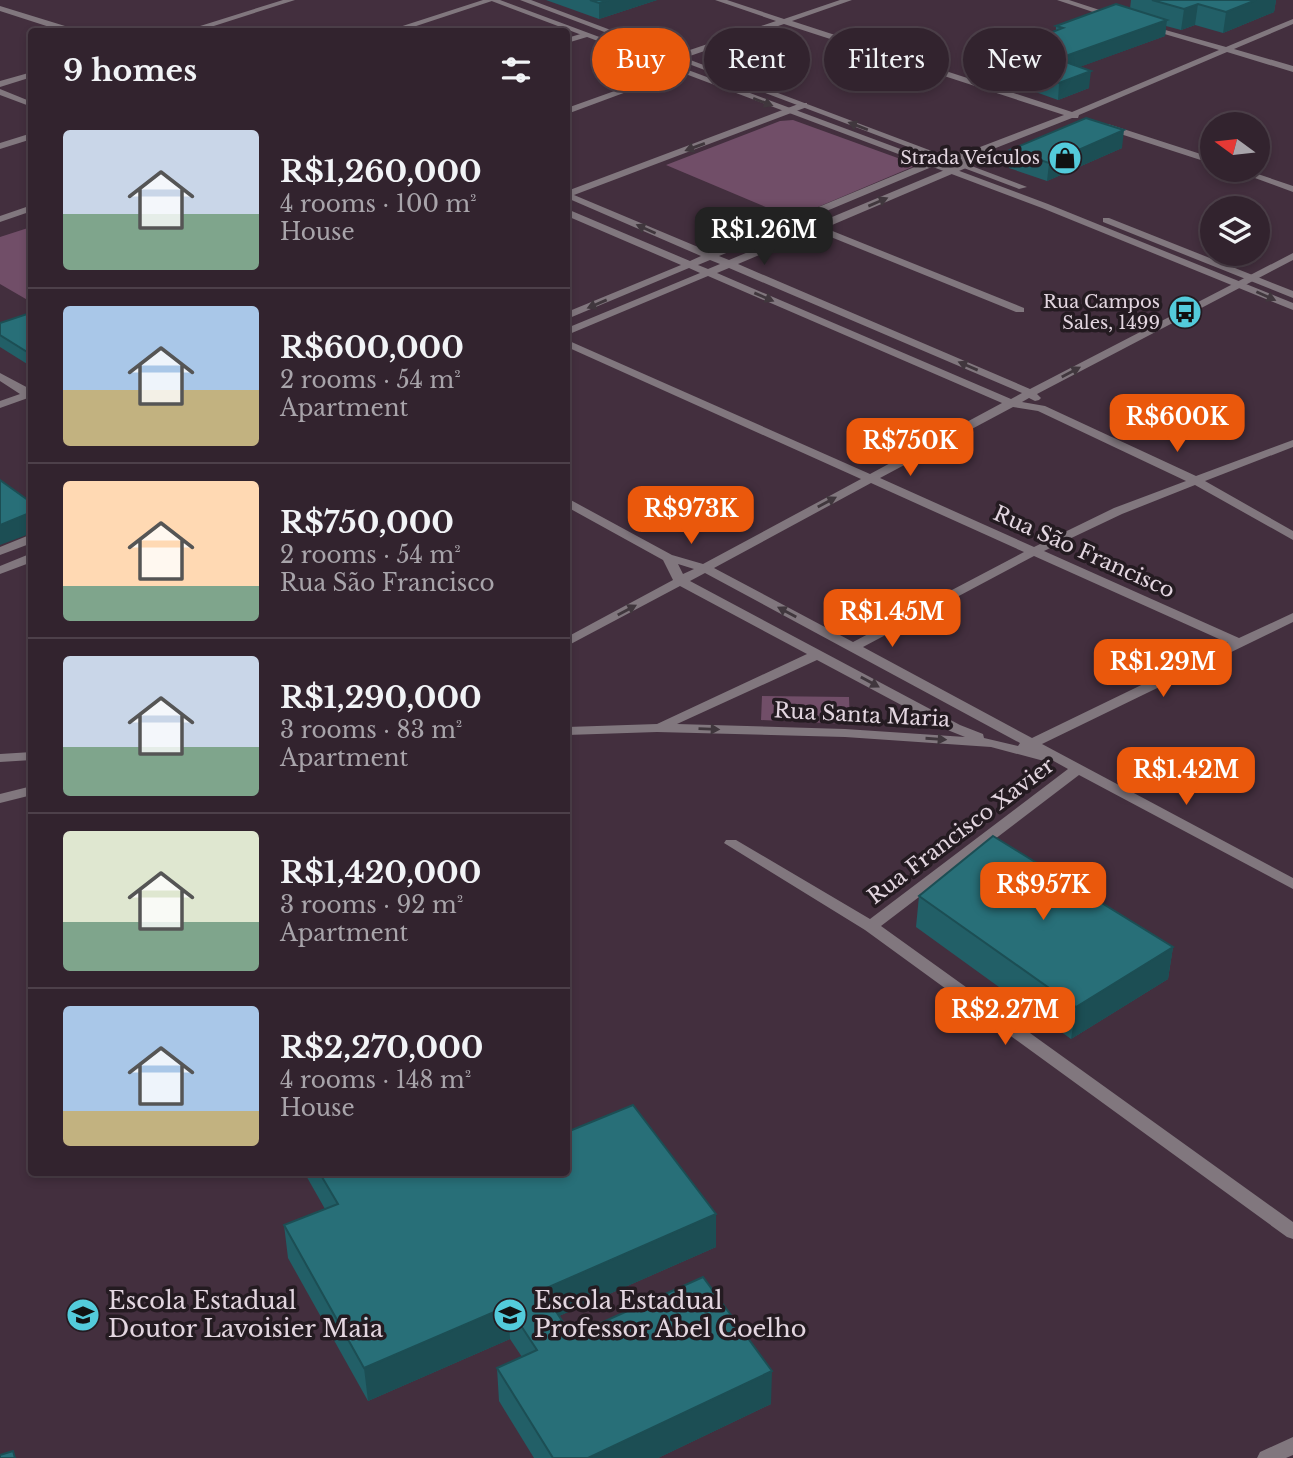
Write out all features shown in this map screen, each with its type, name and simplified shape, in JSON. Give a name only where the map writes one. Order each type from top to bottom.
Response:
[{"type":"street","points":[[198,28],[291,0]]},
{"type":"street","points":[[401,28],[492,0],[564,28]]},
{"type":"street","points":[[524,0],[599,28]]},
{"type":"street","points":[[719,0],[1083,119]]},
{"type":"street","points":[[690,53],[848,0]]},
{"type":"street","points":[[1061,0],[1120,18]]},
{"type":"street","points":[[0,8],[62,28]]},
{"type":"street","points":[[546,21],[564,15]]},
{"type":"street","points":[[1132,21],[1293,69]]},
{"type":"street","points":[[570,315],[931,164],[969,155],[1072,116],[1293,21]]},
{"type":"street","points":[[570,30],[592,39]]},
{"type":"street","points":[[570,40],[584,36]]},
{"type":"street","points":[[690,62],[963,166],[1245,280],[1293,307]]},
{"type":"street","points":[[0,83],[28,75]]},
{"type":"street","points":[[690,75],[1245,280],[1293,295]]},
{"type":"street","points":[[570,110],[623,91]]},
{"type":"street","points":[[0,92],[28,103]]},
{"type":"street","points":[[570,193],[804,105]]},
{"type":"street","points":[[1096,124],[1200,157]]},
{"type":"street","points":[[0,146],[28,137]]},
{"type":"street","points":[[570,331],[963,166],[969,155]]},
{"type":"street","points":[[1270,181],[1293,189]]},
{"type":"street","points":[[570,195],[727,265],[1031,393],[1041,408]]},
{"type":"street","points":[[0,219],[28,209]]},
{"type":"street","points":[[570,213],[1011,403],[1041,408],[1194,480],[1293,536]]},
{"type":"street","points":[[817,228],[1020,310]]},
{"type":"street","points":[[570,640],[1011,403],[1293,256]]},
{"type":"street","name":"Rua São Francisco","points":[[570,344],[1239,642]]},
{"type":"street","points":[[0,376],[28,392]]},
{"type":"street","points":[[0,405],[28,395]]},
{"type":"street","points":[[853,647],[1034,551],[1118,511],[1293,443]]},
{"type":"street","points":[[570,504],[668,558],[705,568],[853,647],[1023,747]]},
{"type":"street","points":[[0,551],[28,540]]},
{"type":"street","points":[[0,569],[28,558]]},
{"type":"street","points":[[668,558],[680,581],[954,728],[992,743]]},
{"type":"street","name":"Rua Francisco Xavier","points":[[1023,747],[1293,617]]},
{"type":"street","name":"Rua Santa Maria","points":[[657,728],[818,654]]},
{"type":"street","name":"Rua Santa Maria","points":[[570,731],[657,728],[845,733],[1023,747],[1063,761],[1293,884]]},
{"type":"street","points":[[0,758],[28,756]]},
{"type":"street","name":"Rua Francisco Xavier","points":[[871,926],[1077,769]]},
{"type":"street","points":[[0,799],[28,791]]},
{"type":"street","points":[[731,843],[871,926],[1293,1231]]},
{"type":"street","points":[[1267,1458],[1293,1445]]},
{"type":"shaded area","points":[[793,120],[917,165],[792,218],[666,165],[780,121]]},
{"type":"shaded area","points":[[28,228],[28,300],[0,284],[0,237]]},
{"type":"shaded area","points":[[762,696],[849,697],[850,724],[761,720]]},
{"type":"building","points":[[1152,0],[1256,0],[1226,12],[1198,4],[1184,9]]},
{"type":"building","points":[[1116,4],[1167,20],[1066,56],[1066,28],[1056,26]]},
{"type":"building","points":[[1066,62],[1091,71],[1066,80]]},
{"type":"building","points":[[1086,118],[1124,130],[1049,163],[1010,150]]},
{"type":"building","points":[[28,314],[28,352],[0,335],[0,323]]},
{"type":"building","points":[[0,480],[28,500],[28,514],[0,525]]},
{"type":"building","points":[[993,836],[1173,947],[1076,1007],[919,896]]},
{"type":"building","points":[[633,1105],[716,1214],[542,1290],[572,1336],[703,1277],[772,1371],[588,1458],[553,1458],[497,1368],[537,1350],[508,1306],[364,1368],[284,1225],[338,1204],[321,1176],[570,1176],[570,1131]]},
{"type":"building","points":[[13,1451],[15,1458],[0,1458],[0,1455]]},
{"type":"place","name":"Strada Veículos","points":[[1065,158]]},
{"type":"place","name":"Rua Campos Sales, 1499","points":[[1185,312]]},
{"type":"place","name":"Escola Estadual Doutor Lavoisier Maia","points":[[83,1315]]},
{"type":"place","name":"Escola Estadual Professor Abel Coelho","points":[[510,1315]]}]
